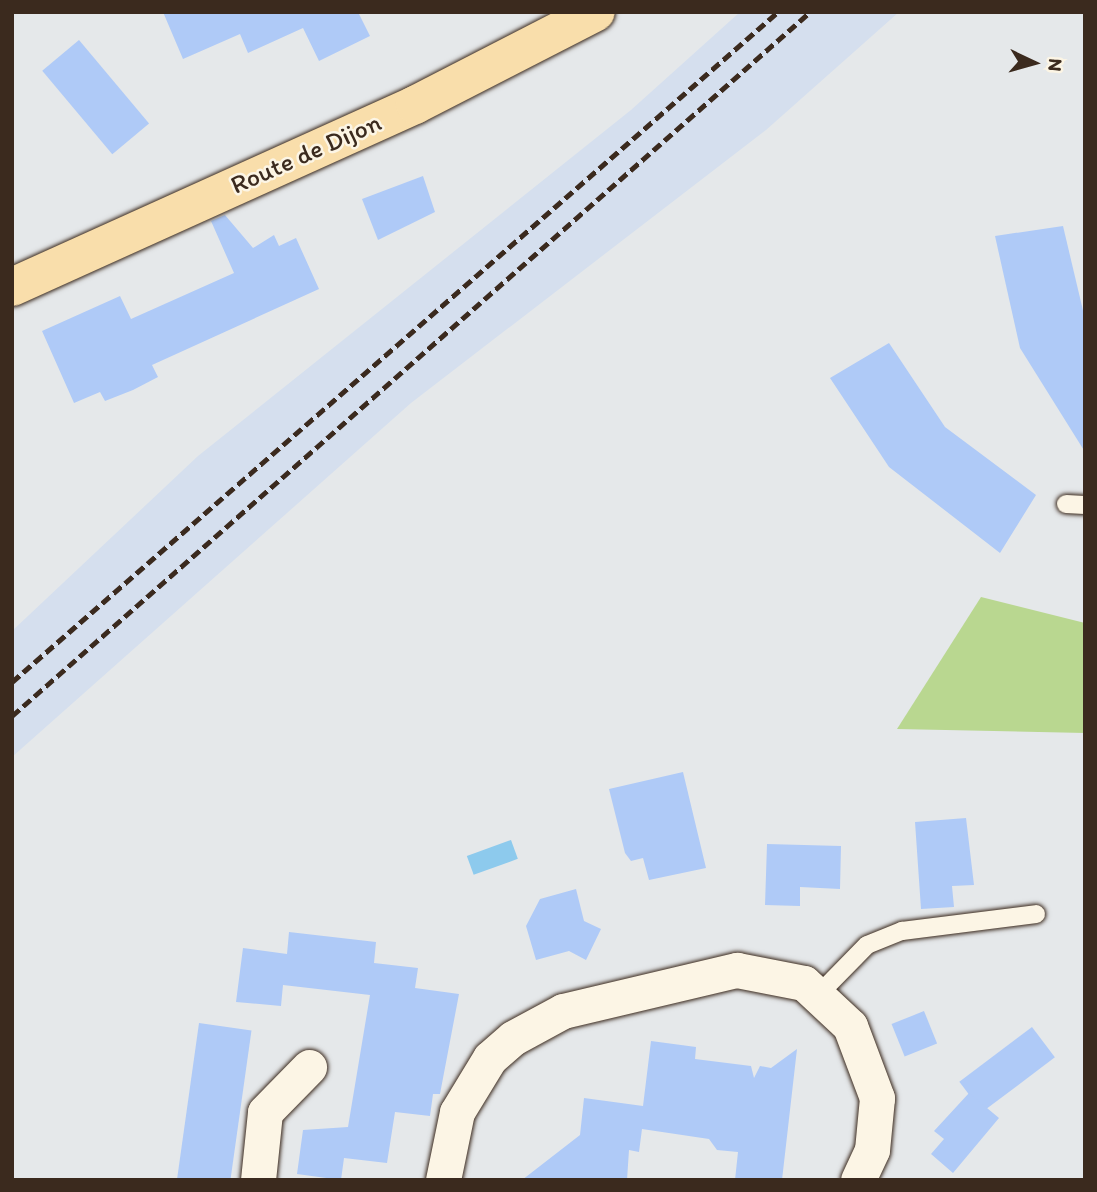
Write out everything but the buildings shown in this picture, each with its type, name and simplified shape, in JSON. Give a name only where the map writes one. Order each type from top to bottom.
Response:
[{"type":"main road","name":"Route de Dijon","points":[[12,287],[415,105],[596,12]]},
{"type":"street","points":[[443,1180],[450,1136],[471,1085],[490,1058],[537,1022],[722,971],[762,972],[820,993],[850,1026],[872,1072],[875,1135],[858,1180]]},
{"type":"street","points":[[258,1180],[265,1112],[309,1067]]},
{"type":"lane","points":[[1066,504],[1085,505]]},
{"type":"lane","points":[[820,993],[867,945],[902,931],[1036,914]]},
{"type":"shaded area","points":[[740,12],[899,12],[766,130],[411,403],[12,757],[12,631],[198,456],[631,110]]},
{"type":"green space","points":[[981,597],[1085,623],[1085,733],[897,729]]},
{"type":"water","points":[[511,840],[518,859],[474,875],[467,856]]},
{"type":"railway","points":[[12,682],[778,12]]},
{"type":"railway","points":[[12,716],[810,12]]}]
